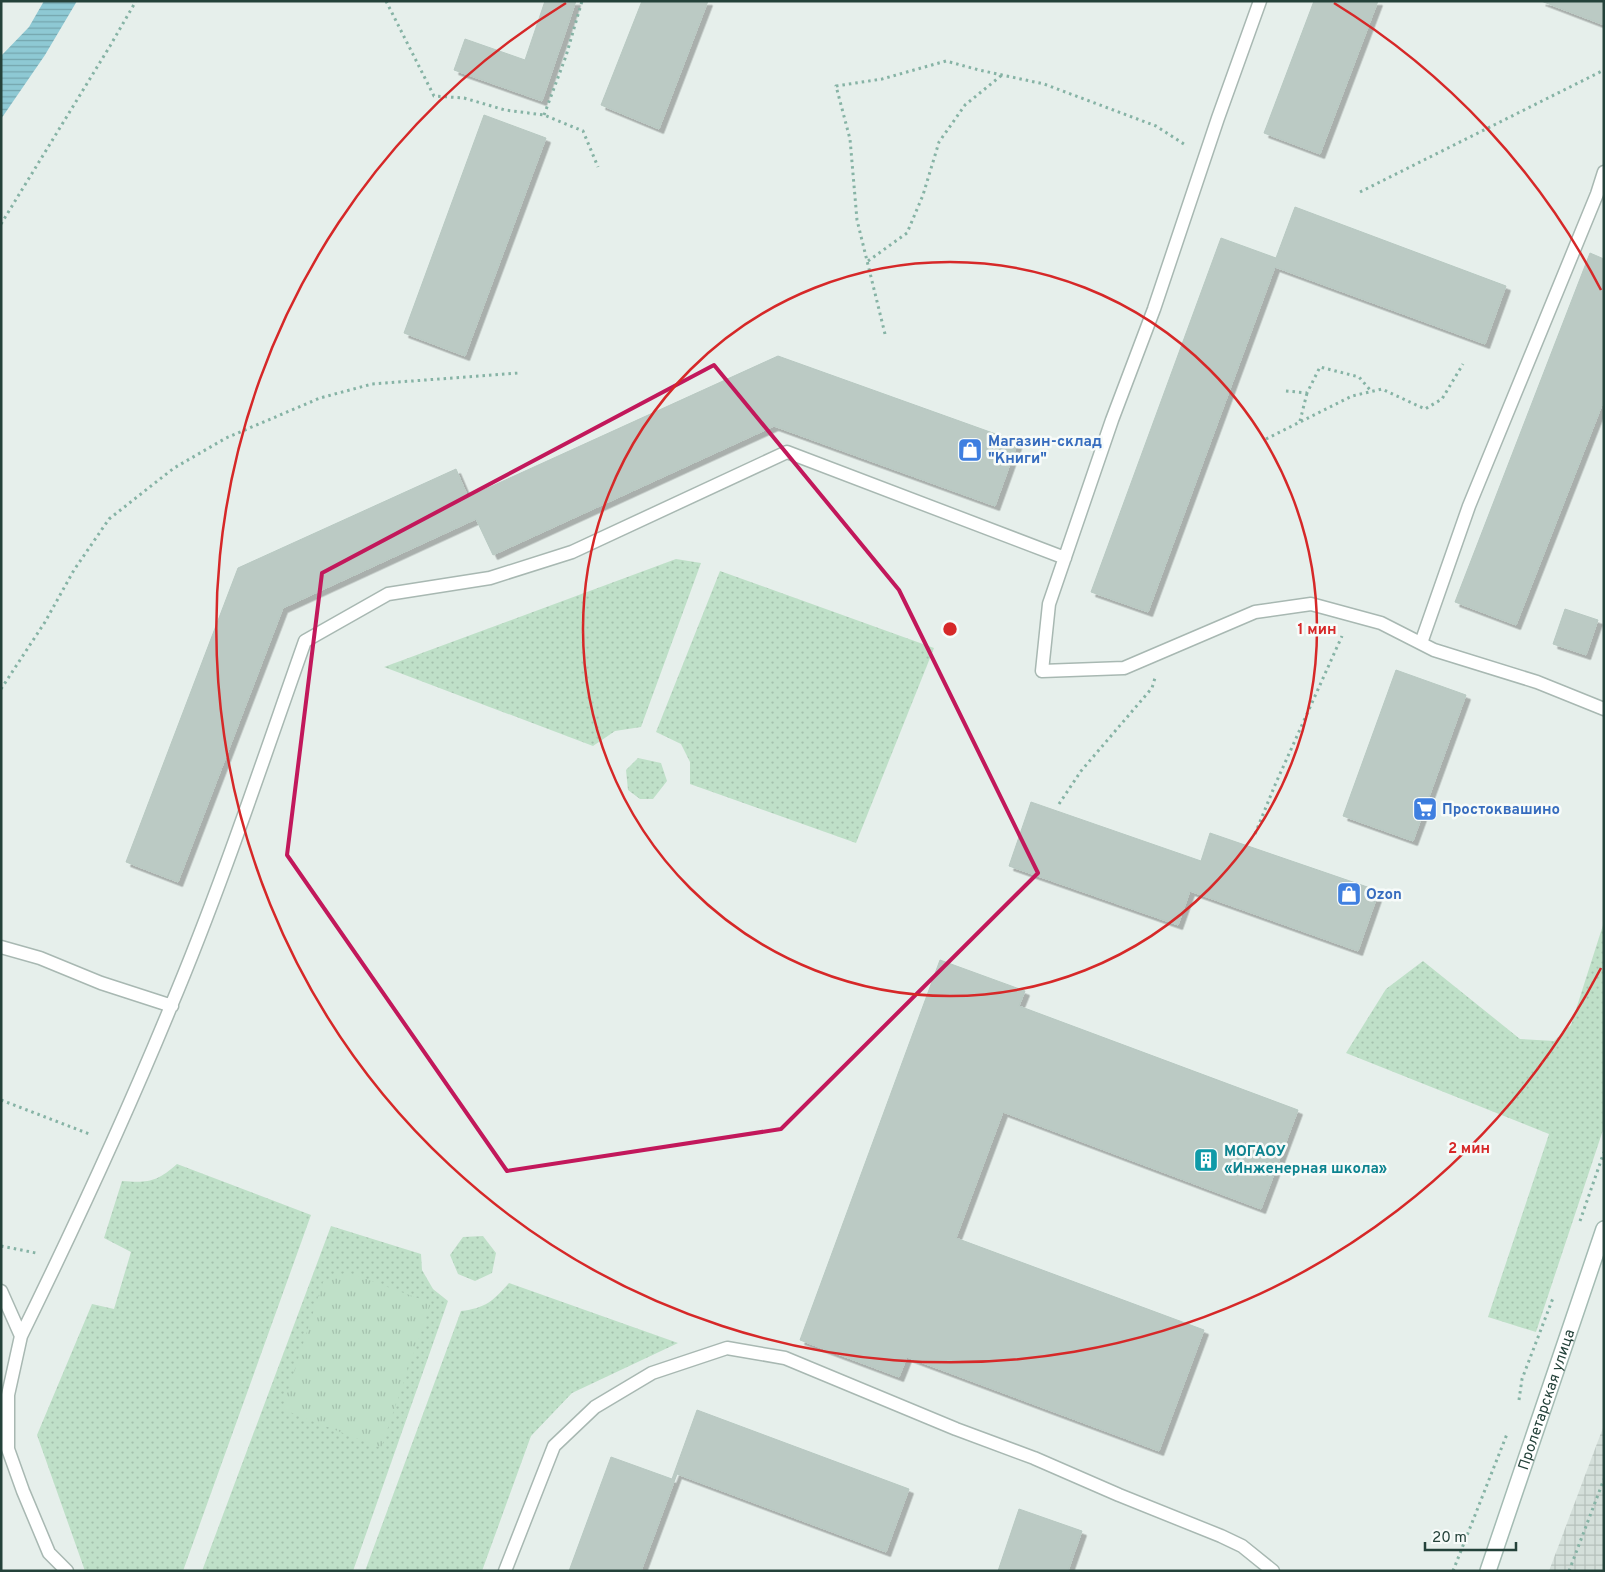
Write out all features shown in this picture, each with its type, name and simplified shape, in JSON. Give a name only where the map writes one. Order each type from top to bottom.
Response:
[{"type":"main road","name":"Пролетарская улица","points":[[1488,1571],[1604,1229]]},
{"type":"lane","points":[[1260,1],[1154,309],[1112,420],[1049,604],[1042,671],[1124,668],[1255,612],[1311,604],[1381,622],[1434,650],[1538,682],[1604,709]]},
{"type":"lane","points":[[1421,643],[1468,506],[1604,172]]},
{"type":"lane","points":[[67,1571],[49,1553],[8,1449],[8,1395],[21,1336],[61,1254],[172,1006],[233,847],[305,641],[388,594],[490,578],[572,552],[787,452],[1064,558]]},
{"type":"lane","points":[[1,947],[40,958],[101,983],[172,1006]]},
{"type":"lane","points":[[1,1291],[21,1336]]},
{"type":"lane","points":[[505,1571],[554,1446],[595,1407],[652,1373],[727,1348],[785,1358],[956,1429],[1034,1458],[1228,1539],[1242,1546],[1273,1571]]},
{"type":"path","points":[[1,224],[136,1]]},
{"type":"path","points":[[386,1],[434,96],[464,98],[505,110],[544,115],[583,131],[598,167]]},
{"type":"path","points":[[544,115],[566,56],[582,1]]},
{"type":"path","points":[[886,334],[857,220],[850,139],[836,86],[882,79],[946,61],[1044,84],[1156,126],[1205,157]]},
{"type":"path","points":[[1360,192],[1604,70]]},
{"type":"path","points":[[868,261],[907,233],[923,195],[939,142],[965,105],[1003,75]]},
{"type":"path","points":[[1266,439],[1352,396],[1382,389],[1425,409],[1442,399],[1462,364]]},
{"type":"path","points":[[1300,421],[1307,393],[1320,367],[1359,377],[1372,391]]},
{"type":"path","points":[[1,689],[45,622],[74,570],[109,519],[174,468],[226,438],[320,398],[372,384],[519,373]]},
{"type":"path","points":[[1286,392],[1307,393]]},
{"type":"path","points":[[1255,834],[1351,615]]},
{"type":"path","points":[[1059,804],[1081,771],[1152,688],[1166,650]]},
{"type":"path","points":[[1,1100],[112,1142]]},
{"type":"path","points":[[1578,1226],[1604,1152]]},
{"type":"path","points":[[1,1246],[35,1253],[61,1254]]},
{"type":"path","points":[[1518,1407],[1522,1379],[1556,1290]]},
{"type":"path","points":[[1453,1571],[1507,1434]]},
{"type":"path","points":[[1569,1571],[1604,1479]]},
{"type":"highlighted area","points":[[714,365],[899,590],[1038,873],[781,1129],[507,1171],[287,855],[322,573]]},
{"type":"shaded area","points":[[1604,1425],[1604,1571],[1549,1571]]},
{"type":"green space","points":[[676,559],[701,563],[641,727],[615,731],[593,746],[384,667]]},
{"type":"green space","points":[[720,571],[934,648],[856,843],[690,784],[690,762],[681,744],[656,732]]},
{"type":"green space","points":[[638,758],[661,763],[667,781],[653,799],[640,799],[628,790],[626,770]]},
{"type":"green space","points":[[1604,922],[1604,1127],[1536,1332],[1488,1317],[1549,1134],[1346,1053],[1386,989],[1423,961],[1520,1039],[1554,1041],[1571,1025]]},
{"type":"green space","points":[[177,1164],[311,1215],[183,1571],[85,1571],[37,1435],[92,1304],[114,1309],[131,1252],[104,1238],[122,1181],[139,1182],[152,1180],[164,1175]]},
{"type":"green space","points":[[331,1226],[421,1254],[422,1270],[433,1289],[448,1301],[353,1571],[202,1571]]},
{"type":"green space","points":[[483,1236],[496,1253],[492,1273],[475,1281],[458,1274],[450,1255],[463,1237]]},
{"type":"green space","points":[[347,1272],[431,1303],[381,1448],[282,1409],[323,1282]]},
{"type":"green space","points":[[509,1283],[678,1343],[572,1393],[531,1436],[482,1571],[365,1571],[461,1311],[483,1306],[498,1295]]},
{"type":"water","points":[[44,1],[77,1],[45,55],[1,119],[1,56],[29,27]]},
{"type":"building","points":[[545,1],[576,1],[542,101],[454,70],[465,39],[525,60]]},
{"type":"building","points":[[642,1],[708,1],[659,129],[601,105]]},
{"type":"building","points":[[1314,1],[1378,1],[1320,154],[1264,133]]},
{"type":"building","points":[[1541,1],[1604,1],[1604,25]]},
{"type":"building","points":[[484,115],[546,138],[465,356],[404,333]]},
{"type":"building","points":[[1295,207],[1506,286],[1485,344],[1275,267],[1148,612],[1091,592],[1221,238],[1276,258]]},
{"type":"building","points":[[1590,253],[1604,259],[1604,400],[1516,625],[1455,602]]},
{"type":"building","points":[[778,356],[1018,442],[995,506],[774,426],[493,555],[476,519],[283,608],[178,882],[126,862],[238,568],[456,469],[468,497]]},
{"type":"building","points":[[1565,609],[1598,620],[1586,655],[1553,644]]},
{"type":"building","points":[[1396,670],[1466,695],[1413,841],[1343,816]]},
{"type":"building","points":[[1031,802],[1201,861],[1210,833],[1379,891],[1358,951],[1190,891],[1178,925],[1009,866]]},
{"type":"building","name":"МОГАОУ «Инженерная школа»","points":[[940,960],[1025,991],[1019,1006],[1298,1110],[1261,1209],[1003,1112],[956,1238],[1204,1330],[1159,1451],[907,1357],[899,1377],[800,1340]]},
{"type":"building","points":[[697,1410],[909,1489],[886,1552],[677,1474],[641,1571],[569,1571],[611,1457],[672,1479]]},
{"type":"building","points":[[1019,1509],[1082,1531],[1068,1571],[998,1571]]},
{"type":"place","name":"Магазин-склад \"Книги\"","points":[[970,450]]},
{"type":"place","name":"Простоквашино","points":[[1425,809]]},
{"type":"place","name":"Ozon","points":[[1349,894]]},
{"type":"place","name":"МОГАОУ «Инженерная школа»","points":[[1206,1160]]}]
